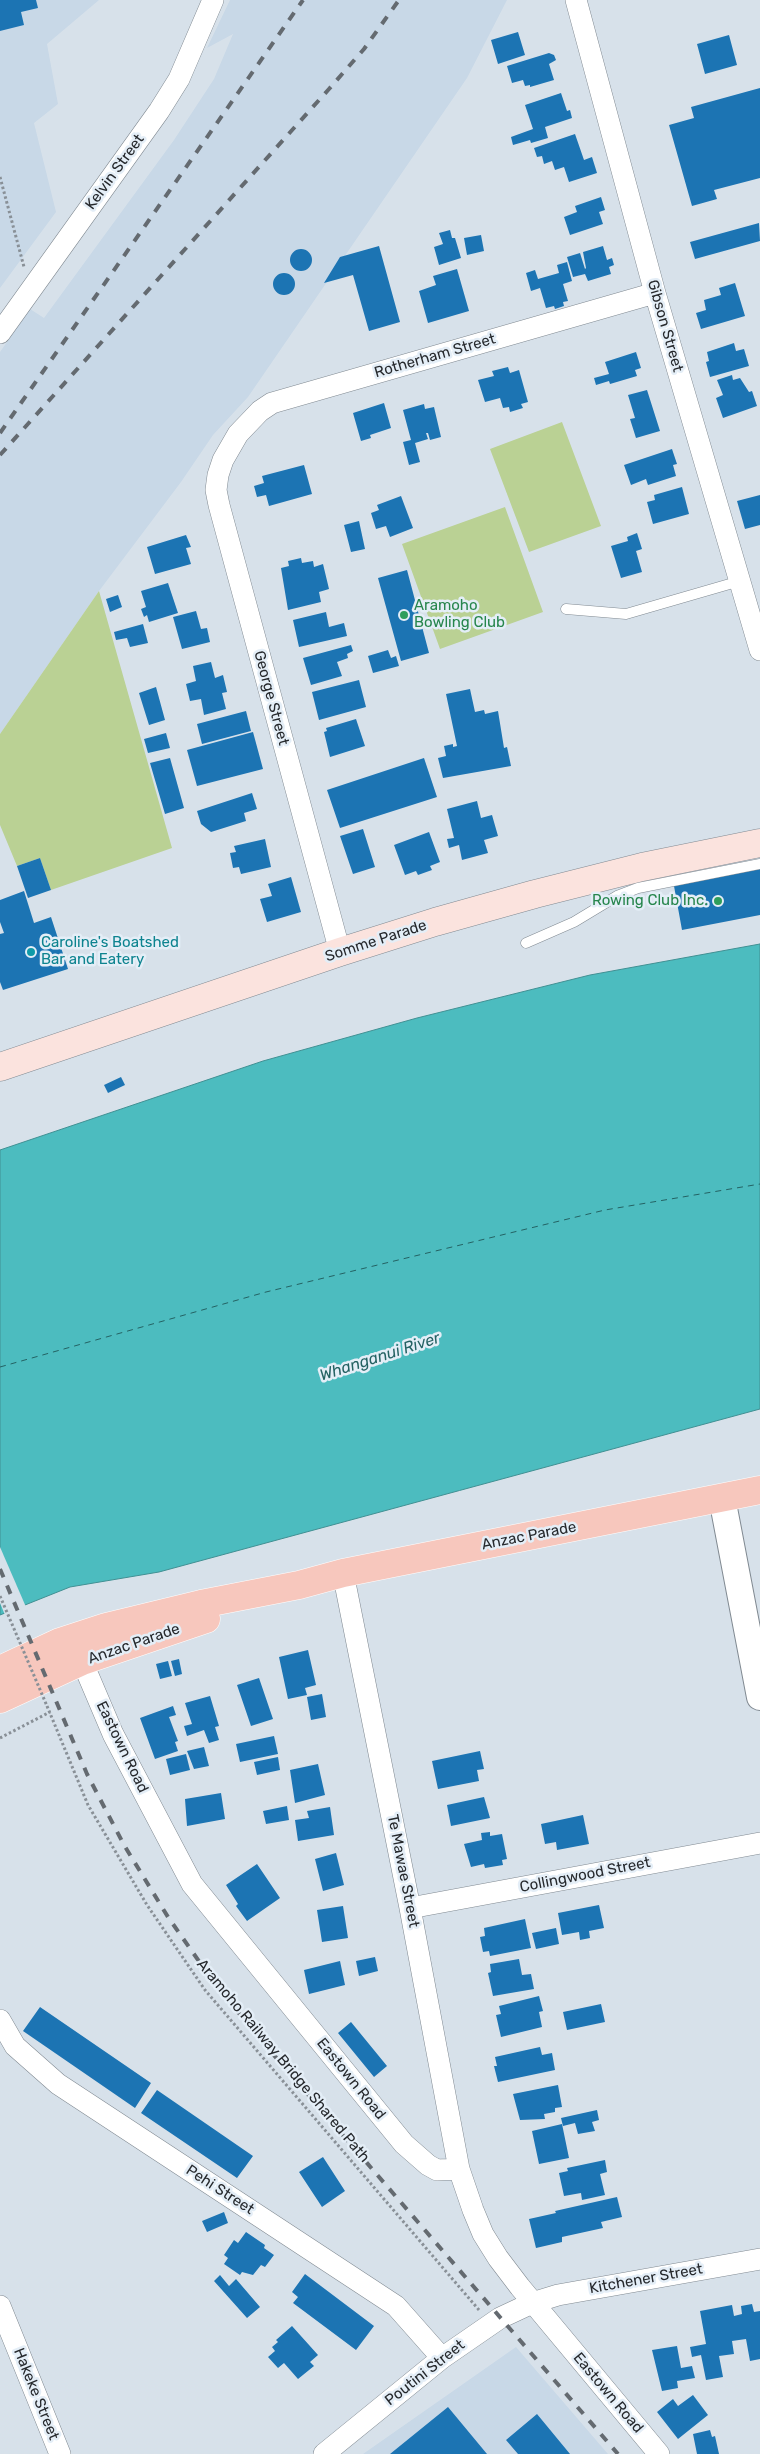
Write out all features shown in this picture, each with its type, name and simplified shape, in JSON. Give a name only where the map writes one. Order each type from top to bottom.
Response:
[{"type":"main road","name":"Somme Parade","points":[[0,1067],[340,952],[535,894],[642,867],[760,843]]},
{"type":"main road","name":"Anzac Parade","points":[[0,1699],[82,1661],[299,1585],[343,1573],[760,1490]]},
{"type":"main road","name":"Anzac Parade","points":[[0,1670],[60,1642],[106,1626],[201,1604],[299,1585]]},
{"type":"street","name":"Kelvin Street","points":[[0,334],[159,111],[179,78],[213,0]]},
{"type":"street","name":"Gibson Street","points":[[576,0],[655,293],[760,650]]},
{"type":"street","name":"Rotherham Street","points":[[231,445],[260,411],[286,398],[655,293]]},
{"type":"street","name":"George Street","points":[[231,445],[218,475],[216,490],[219,505],[340,952]]},
{"type":"street","points":[[722,1498],[760,1697]]},
{"type":"street","name":"Te Mawae Street","points":[[343,1573],[410,1908],[459,2169]]},
{"type":"street","name":"Eastown Road","points":[[82,1661],[113,1734],[192,1884],[404,2144],[418,2158],[437,2170],[459,2169],[484,2234],[498,2258],[532,2303],[659,2454]]},
{"type":"street","name":"Collingwood Street","points":[[410,1908],[760,1843]]},
{"type":"street","name":"Pehi Street","points":[[0,2020],[15,2046],[58,2084],[396,2306],[442,2358]]},
{"type":"street","name":"Kitchener Street","points":[[532,2303],[558,2295],[760,2258]]},
{"type":"street","name":"Poutini Street","points":[[324,2454],[442,2358],[491,2324],[532,2303]]},
{"type":"street","name":"Hakeke Street","points":[[0,2306],[60,2454]]},
{"type":"lane","points":[[566,609],[626,614],[740,580]]},
{"type":"lane","points":[[526,943],[574,922],[617,896],[638,888],[760,864]]},
{"type":"path","points":[[0,177],[30,290]]},
{"type":"path","name":"Aramoho Railway Bridge Shared Path","points":[[0,1596],[88,1805],[147,1905],[205,1990],[491,2324]]},
{"type":"path","points":[[0,1738],[50,1712]]},
{"type":"shaded area","points":[[0,0],[99,0],[47,44],[58,104],[34,123],[56,212],[0,288]]},
{"type":"shaded area","points":[[230,0],[507,0],[467,78],[248,397],[213,435],[181,482],[99,591],[0,734],[0,352],[30,309],[44,318],[174,140],[214,79],[233,34],[207,48]]},
{"type":"shaded area","points":[[516,2347],[608,2454],[363,2454]]},
{"type":"green space","points":[[562,422],[601,526],[529,552],[490,449]]},
{"type":"green space","points":[[505,507],[543,612],[440,649],[402,544]]},
{"type":"green space","points":[[99,591],[172,848],[51,890],[40,858],[17,866],[0,825],[0,734]]},
{"type":"water","name":"Whanganui River","points":[[760,944],[760,1409],[159,1572],[70,1587],[0,1615],[0,1150],[263,1061],[417,1018],[590,975]]},
{"type":"pier","points":[[0,1547],[26,1607],[5,1615],[0,1603]]},
{"type":"building","points":[[0,0],[36,0],[38,8],[21,12],[24,25],[0,31]]},
{"type":"building","points":[[518,32],[525,55],[498,64],[491,40]]},
{"type":"building","points":[[729,35],[737,65],[705,74],[697,44]]},
{"type":"building","points":[[549,53],[554,55],[556,60],[549,64],[554,80],[530,87],[530,85],[525,86],[523,80],[512,83],[507,66]]},
{"type":"building","points":[[760,88],[760,178],[714,190],[717,199],[692,206],[669,125],[694,118],[691,107]]},
{"type":"building","points":[[561,93],[567,111],[570,110],[572,118],[545,127],[548,138],[531,143],[530,140],[513,145],[511,137],[533,129],[525,105]]},
{"type":"building","points":[[575,134],[584,160],[592,157],[597,173],[569,182],[564,167],[555,170],[552,161],[544,164],[542,156],[537,157],[534,148]]},
{"type":"building","points":[[601,197],[605,210],[599,212],[603,224],[570,235],[564,217],[577,212],[575,206]]},
{"type":"building","points":[[759,223],[760,241],[695,259],[690,242]]},
{"type":"building","points":[[450,230],[452,238],[455,238],[461,258],[439,265],[434,247],[443,244],[439,233]]},
{"type":"building","points":[[481,235],[484,251],[467,255],[464,238]]},
{"type":"building","points":[[379,246],[400,322],[369,331],[353,275],[324,283],[340,257]]},
{"type":"building","points":[[603,246],[607,260],[612,258],[614,265],[609,267],[611,274],[588,281],[585,274],[573,277],[567,257],[580,253],[585,269],[583,252]]},
{"type":"building","points":[[301,249],[309,252],[312,260],[309,268],[301,271],[293,268],[290,260],[293,252]]},
{"type":"building","points":[[567,262],[572,281],[563,284],[568,301],[563,302],[564,306],[555,309],[554,306],[546,308],[540,288],[531,291],[526,273],[535,270],[538,279],[559,273],[557,265]]},
{"type":"building","points":[[457,269],[469,311],[428,323],[419,291],[436,285],[433,276]]},
{"type":"building","points":[[284,273],[292,276],[295,284],[292,292],[284,295],[276,292],[273,284],[276,276]]},
{"type":"building","points":[[735,283],[745,316],[701,329],[696,313],[706,310],[704,300],[721,295],[719,288]]},
{"type":"building","points":[[734,343],[736,351],[744,349],[749,366],[710,377],[706,362],[709,361],[707,352]]},
{"type":"building","points":[[636,352],[641,368],[635,370],[637,376],[610,384],[609,381],[596,385],[594,378],[609,374],[605,362]]},
{"type":"building","points":[[508,367],[510,373],[519,370],[528,402],[521,404],[523,408],[510,412],[509,407],[503,408],[500,398],[485,402],[478,380],[494,376],[492,371]]},
{"type":"building","points":[[732,375],[733,380],[740,378],[749,392],[752,391],[757,406],[723,418],[716,398],[723,395],[717,380]]},
{"type":"building","points":[[647,390],[660,431],[636,438],[630,419],[635,418],[628,395]]},
{"type":"building","points":[[384,403],[391,428],[370,435],[371,438],[361,441],[353,413]]},
{"type":"building","points":[[424,404],[425,409],[434,407],[441,437],[430,440],[428,433],[426,433],[428,439],[415,443],[420,462],[409,465],[403,442],[411,440],[403,410]]},
{"type":"building","points":[[672,449],[677,464],[673,465],[676,476],[648,485],[646,479],[631,485],[624,465]]},
{"type":"building","points":[[304,465],[312,494],[269,506],[266,495],[257,497],[254,486],[264,483],[262,476]]},
{"type":"building","points":[[682,487],[689,514],[653,524],[647,502],[655,500],[654,495]]},
{"type":"building","points":[[760,495],[760,525],[745,529],[737,501]]},
{"type":"building","points":[[401,496],[413,528],[390,537],[386,526],[376,529],[371,513],[379,510],[377,505]]},
{"type":"building","points":[[359,521],[365,549],[351,552],[344,525]]},
{"type":"building","points":[[637,533],[642,549],[636,551],[642,572],[621,578],[611,546],[628,541],[627,537]]},
{"type":"building","points":[[186,535],[191,547],[186,548],[191,564],[155,574],[147,547]]},
{"type":"building","points":[[301,558],[302,563],[313,561],[314,567],[323,564],[329,589],[319,592],[321,602],[288,610],[281,568],[289,566],[288,561]]},
{"type":"building","name":"Aramoho Bowling Club","points":[[407,570],[429,653],[401,661],[378,578]]},
{"type":"building","points":[[168,583],[178,613],[149,622],[147,615],[144,617],[141,609],[146,607],[141,591]]},
{"type":"building","points":[[118,595],[122,607],[110,612],[106,599]]},
{"type":"building","points":[[196,611],[201,629],[207,628],[210,642],[182,649],[173,617]]},
{"type":"building","points":[[326,612],[329,627],[344,623],[347,636],[299,647],[293,620]]},
{"type":"building","points":[[143,624],[148,643],[130,647],[127,638],[116,640],[114,632]]},
{"type":"building","points":[[351,645],[353,651],[347,654],[348,658],[337,662],[342,676],[311,685],[303,658]]},
{"type":"building","points":[[388,650],[391,658],[396,656],[399,666],[373,673],[368,656]]},
{"type":"building","points":[[211,662],[215,678],[223,675],[227,692],[222,693],[226,709],[204,715],[201,699],[190,701],[186,684],[196,681],[193,666]]},
{"type":"building","points":[[359,680],[366,707],[319,720],[312,692]]},
{"type":"building","points":[[156,687],[165,720],[149,725],[139,693]]},
{"type":"building","points":[[470,689],[475,712],[484,710],[485,714],[498,711],[504,748],[507,747],[511,766],[443,778],[438,758],[446,756],[444,746],[453,744],[453,747],[457,746],[446,694]]},
{"type":"building","points":[[246,711],[251,731],[202,744],[197,724]]},
{"type":"building","points":[[356,719],[365,746],[330,757],[324,732],[327,731],[326,728]]},
{"type":"building","points":[[253,732],[263,769],[197,786],[187,750]]},
{"type":"building","points":[[166,733],[170,748],[148,753],[144,739]]},
{"type":"building","points":[[170,758],[184,808],[165,814],[150,763]]},
{"type":"building","points":[[424,758],[437,797],[340,828],[327,790]]},
{"type":"building","points":[[252,793],[257,809],[244,813],[246,821],[211,832],[201,824],[197,811]]},
{"type":"building","points":[[477,801],[481,818],[492,815],[498,836],[484,840],[488,853],[462,860],[459,845],[449,848],[447,839],[454,838],[447,809]]},
{"type":"building","points":[[363,829],[375,867],[353,874],[340,836]]},
{"type":"building","points":[[429,832],[440,862],[430,866],[432,870],[418,875],[416,871],[405,875],[394,845]]},
{"type":"building","points":[[265,839],[271,867],[241,874],[239,867],[233,868],[230,853],[236,852],[234,846]]},
{"type":"building","points":[[40,858],[51,890],[28,898],[17,866]]},
{"type":"building","name":"Rowing Club Inc.","points":[[760,869],[760,915],[682,930],[674,886]]},
{"type":"building","points":[[291,877],[301,912],[267,922],[260,899],[272,896],[268,884]]},
{"type":"building","name":"Caroline's Boatshed Bar and Eatery","points":[[24,891],[34,923],[51,917],[68,969],[3,990],[0,982],[0,934],[4,933],[0,922],[0,900]]},
{"type":"building","points":[[121,1077],[125,1085],[108,1093],[104,1085]]},
{"type":"building","points":[[308,1650],[316,1685],[305,1688],[307,1695],[288,1699],[279,1657]]},
{"type":"building","points":[[179,1659],[182,1674],[175,1676],[171,1661]]},
{"type":"building","points":[[168,1661],[172,1676],[160,1679],[156,1664]]},
{"type":"building","points":[[259,1678],[273,1719],[251,1726],[237,1685]]},
{"type":"building","points":[[322,1694],[326,1717],[311,1720],[307,1697]]},
{"type":"building","points":[[210,1696],[219,1726],[215,1727],[219,1740],[209,1743],[204,1730],[187,1736],[184,1726],[192,1724],[185,1703]]},
{"type":"building","points":[[173,1706],[176,1715],[169,1717],[178,1741],[175,1742],[178,1751],[155,1759],[140,1718]]},
{"type":"building","points":[[274,1736],[278,1754],[240,1762],[236,1744]]},
{"type":"building","points":[[204,1747],[209,1766],[194,1769],[187,1751]]},
{"type":"building","points":[[480,1751],[484,1769],[477,1770],[479,1781],[438,1789],[432,1761]]},
{"type":"building","points":[[186,1754],[190,1770],[170,1775],[166,1759]]},
{"type":"building","points":[[278,1757],[280,1770],[257,1775],[254,1762]]},
{"type":"building","points":[[318,1764],[325,1795],[295,1803],[290,1770]]},
{"type":"building","points":[[221,1793],[225,1819],[187,1826],[185,1799]]},
{"type":"building","points":[[484,1797],[490,1818],[451,1826],[447,1805]]},
{"type":"building","points":[[287,1806],[289,1820],[266,1824],[263,1811]]},
{"type":"building","points":[[330,1807],[334,1835],[298,1841],[295,1820],[309,1818],[307,1811]]},
{"type":"building","points":[[583,1815],[589,1844],[557,1850],[556,1842],[545,1844],[541,1824]]},
{"type":"building","points":[[490,1832],[490,1836],[502,1834],[507,1859],[502,1860],[503,1865],[485,1868],[484,1864],[471,1867],[464,1844],[482,1840],[481,1833]]},
{"type":"building","points":[[336,1853],[344,1885],[323,1891],[315,1859]]},
{"type":"building","points":[[257,1864],[280,1898],[247,1921],[236,1906],[238,1904],[226,1885]]},
{"type":"building","points":[[599,1905],[604,1928],[589,1931],[590,1938],[580,1940],[579,1932],[562,1935],[558,1913]]},
{"type":"building","points":[[343,1906],[348,1938],[322,1942],[317,1910]]},
{"type":"building","points":[[525,1919],[531,1948],[490,1956],[489,1951],[483,1952],[480,1937],[485,1936],[484,1928]]},
{"type":"building","points":[[556,1928],[559,1944],[536,1949],[532,1933]]},
{"type":"building","points":[[375,1957],[378,1971],[359,1976],[356,1961]]},
{"type":"building","points":[[519,1959],[522,1975],[531,1974],[534,1989],[493,1996],[488,1973],[491,1972],[490,1964]]},
{"type":"building","points":[[340,1961],[345,1985],[309,1994],[304,1970]]},
{"type":"building","points":[[539,1996],[543,2011],[539,2012],[542,2027],[501,2037],[496,2015],[501,2014],[499,2006]]},
{"type":"building","points":[[601,2004],[605,2022],[567,2030],[563,2012]]},
{"type":"building","points":[[40,2007],[151,2083],[135,2108],[23,2031]]},
{"type":"building","points":[[351,2022],[387,2066],[374,2077],[338,2033]]},
{"type":"building","points":[[540,2047],[542,2055],[552,2053],[555,2070],[498,2082],[494,2066],[497,2066],[495,2057]]},
{"type":"building","points":[[558,2085],[562,2107],[555,2108],[555,2112],[544,2114],[545,2119],[520,2120],[513,2094]]},
{"type":"building","points":[[157,2090],[253,2156],[237,2178],[141,2113]]},
{"type":"building","points":[[597,2110],[599,2120],[592,2122],[595,2131],[578,2134],[575,2123],[563,2126],[561,2118]]},
{"type":"building","points":[[562,2124],[569,2158],[539,2164],[532,2131]]},
{"type":"building","points":[[323,2157],[345,2191],[322,2207],[299,2172]]},
{"type":"building","points":[[605,2160],[607,2172],[600,2174],[605,2195],[582,2200],[581,2193],[564,2196],[559,2173],[568,2171],[567,2168]]},
{"type":"building","points":[[617,2197],[622,2217],[601,2222],[603,2228],[562,2237],[562,2242],[536,2248],[529,2219]]},
{"type":"building","points":[[224,2212],[228,2223],[207,2232],[202,2221]]},
{"type":"building","points":[[246,2232],[265,2245],[264,2248],[274,2255],[265,2267],[261,2265],[253,2275],[242,2272],[240,2275],[224,2264],[228,2258],[224,2255],[234,2240],[238,2243]]},
{"type":"building","points":[[305,2274],[374,2326],[356,2350],[293,2303],[298,2297],[292,2292]]},
{"type":"building","points":[[220,2275],[229,2286],[236,2279],[260,2307],[247,2318],[214,2281]]},
{"type":"building","points":[[752,2304],[754,2312],[760,2311],[760,2359],[750,2361],[746,2339],[732,2341],[734,2354],[719,2356],[723,2377],[706,2380],[701,2355],[692,2357],[690,2347],[706,2344],[700,2311],[732,2305],[734,2316],[742,2314],[741,2306]]},
{"type":"building","points":[[292,2326],[318,2355],[310,2362],[314,2366],[298,2379],[284,2363],[278,2368],[268,2357],[275,2351],[272,2347],[278,2342],[276,2340]]},
{"type":"building","points":[[677,2346],[681,2368],[692,2366],[695,2378],[677,2381],[678,2388],[662,2391],[652,2350]]},
{"type":"building","points":[[693,2395],[708,2415],[678,2439],[657,2412],[673,2399],[678,2406]]},
{"type":"building","points":[[448,2407],[487,2454],[390,2454]]},
{"type":"building","points":[[537,2414],[570,2454],[518,2454],[506,2440]]},
{"type":"building","points":[[710,2430],[712,2437],[715,2436],[719,2454],[697,2454],[693,2434]]},
{"type":"ferry route","points":[[0,1367],[266,1292],[605,1210],[760,1184]]},
{"type":"railway","points":[[0,433],[303,0]]},
{"type":"railway","points":[[0,455],[329,89],[364,49],[399,0]]},
{"type":"railway","points":[[0,1569],[87,1774],[124,1845],[168,1917],[210,1977],[254,2032],[618,2454]]},
{"type":"place","name":"Aramoho Bowling Club","points":[[404,615]]},
{"type":"place","name":"Rowing Club Inc.","points":[[718,901]]},
{"type":"place","name":"Caroline's Boatshed Bar and Eatery","points":[[31,952]]}]
